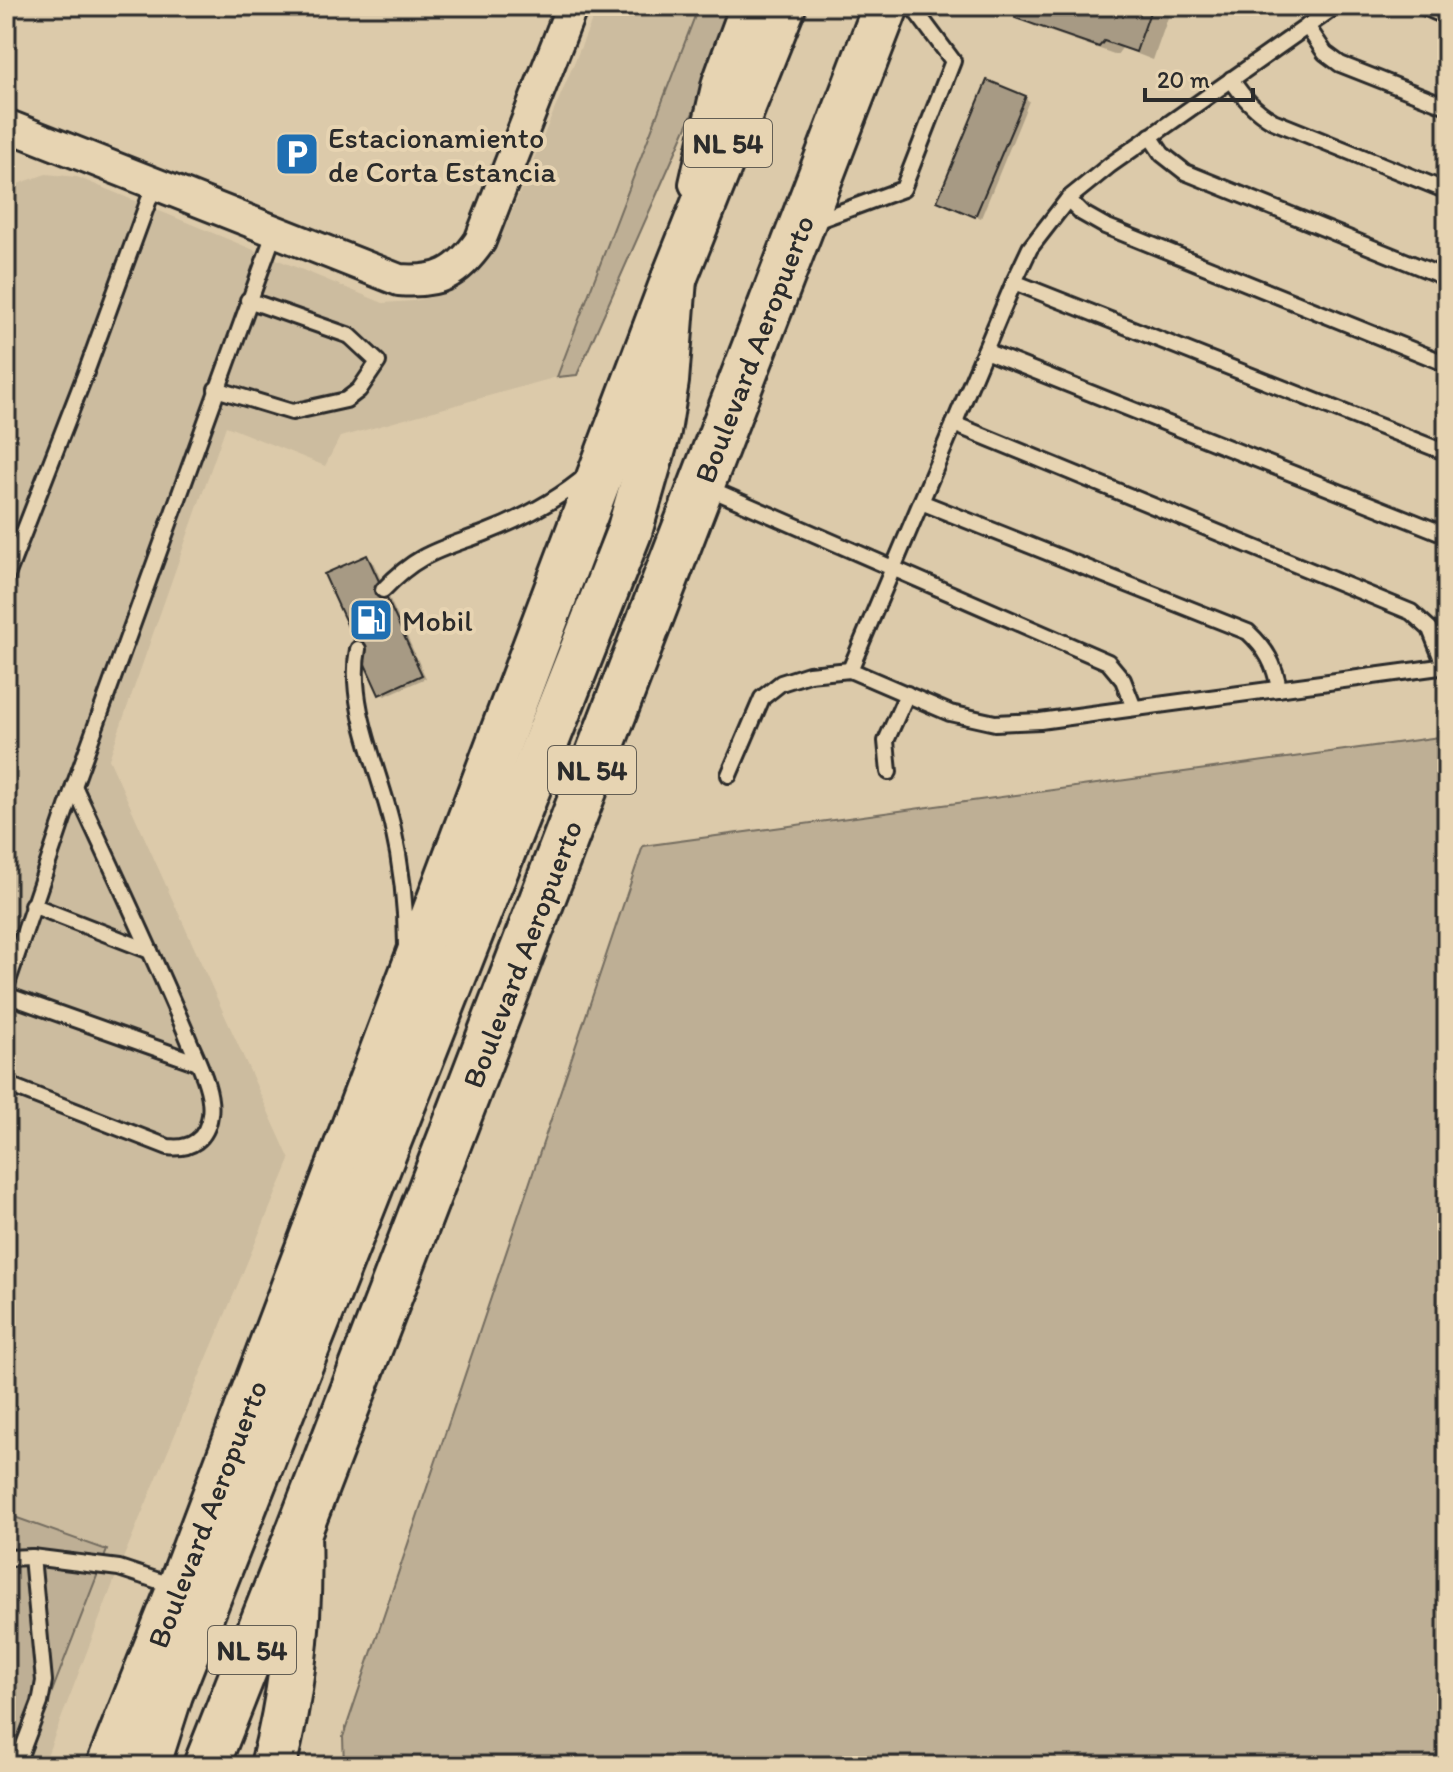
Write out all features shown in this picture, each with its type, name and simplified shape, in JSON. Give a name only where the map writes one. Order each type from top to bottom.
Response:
[{"type":"highway","name":"Boulevard Aeropuerto","points":[[109,1766],[180,1588],[674,279],[783,6]]},
{"type":"highway","name":"Boulevard Aeropuerto","points":[[206,1766],[886,6]]},
{"type":"highway","points":[[147,1766],[170,1694],[629,532],[658,431],[668,368],[674,279]]},
{"type":"highway","points":[[273,1766],[293,1676],[299,1620],[298,1534]]},
{"type":"street","points":[[6,125],[399,280],[423,282],[447,275],[466,261],[480,241],[572,6]]},
{"type":"street","points":[[674,279],[718,82],[746,6]]},
{"type":"lane","points":[[801,227],[903,189],[953,61],[912,6]]},
{"type":"lane","points":[[850,670],[1030,248],[1068,199],[1150,136],[1336,6]]},
{"type":"lane","points":[[1422,6],[1447,17]]},
{"type":"lane","points":[[1307,26],[1325,53],[1340,64],[1447,106]]},
{"type":"lane","points":[[1231,79],[1258,112],[1273,121],[1447,191]]},
{"type":"lane","points":[[1150,136],[1162,154],[1185,172],[1447,278]]},
{"type":"lane","points":[[6,578],[85,375],[155,182]]},
{"type":"lane","points":[[1068,199],[1082,213],[1105,226],[1447,364]]},
{"type":"lane","points":[[6,987],[74,786],[275,231]]},
{"type":"lane","points":[[1014,282],[1447,453]]},
{"type":"lane","points":[[216,389],[292,412],[346,400],[359,390],[378,362],[350,336],[248,300]]},
{"type":"lane","points":[[985,351],[1447,535]]},
{"type":"lane","points":[[729,775],[762,698],[781,683],[809,674],[850,670],[950,713],[995,723],[1040,721],[1446,666],[1430,629],[1411,612],[954,424]]},
{"type":"lane","points":[[383,590],[422,556],[520,518],[580,481],[606,458]]},
{"type":"lane","points":[[702,485],[1108,662],[1123,680],[1134,708]]},
{"type":"lane","points":[[921,502],[1248,632],[1264,647],[1276,668],[1279,689]]},
{"type":"lane","points":[[358,649],[354,667],[356,694],[392,825],[400,870],[407,987]]},
{"type":"lane","points":[[889,772],[886,741],[907,694]]},
{"type":"lane","points":[[6,1084],[180,1149],[193,1145],[203,1136],[210,1116],[210,1098],[198,1063],[74,786]]},
{"type":"lane","points":[[32,905],[150,951]]},
{"type":"lane","points":[[6,995],[198,1063]]},
{"type":"lane","points":[[16,1766],[40,1703],[44,1681],[32,1557]]},
{"type":"lane","points":[[6,1558],[32,1557],[119,1568],[180,1588]]},
{"type":"shaded area","points":[[598,6],[729,6],[577,375],[557,377],[340,437],[325,466],[226,426],[109,759],[290,1160],[119,1568],[43,1766],[6,1766],[6,192],[15,185],[46,174],[77,177],[383,303],[437,296],[480,268],[507,223]]},
{"type":"shaded area","points":[[694,6],[735,6],[703,90],[577,375],[557,377],[698,8]]},
{"type":"shaded area","points":[[1447,736],[1447,1766],[344,1766],[343,1737],[643,846]]},
{"type":"shaded area","points":[[6,1514],[107,1550],[23,1766],[6,1766]]},
{"type":"building","points":[[1019,6],[1152,6],[1136,52],[1104,41],[1099,47],[1015,18]]},
{"type":"building","points":[[987,80],[1026,96],[975,217],[937,201]]},
{"type":"building","name":"Mobil","points":[[367,555],[422,675],[379,695],[324,574]]},
{"type":"place","name":"Estacionamiento de Corta Estancia","points":[[297,154]]},
{"type":"place","name":"Mobil","points":[[371,620]]}]
